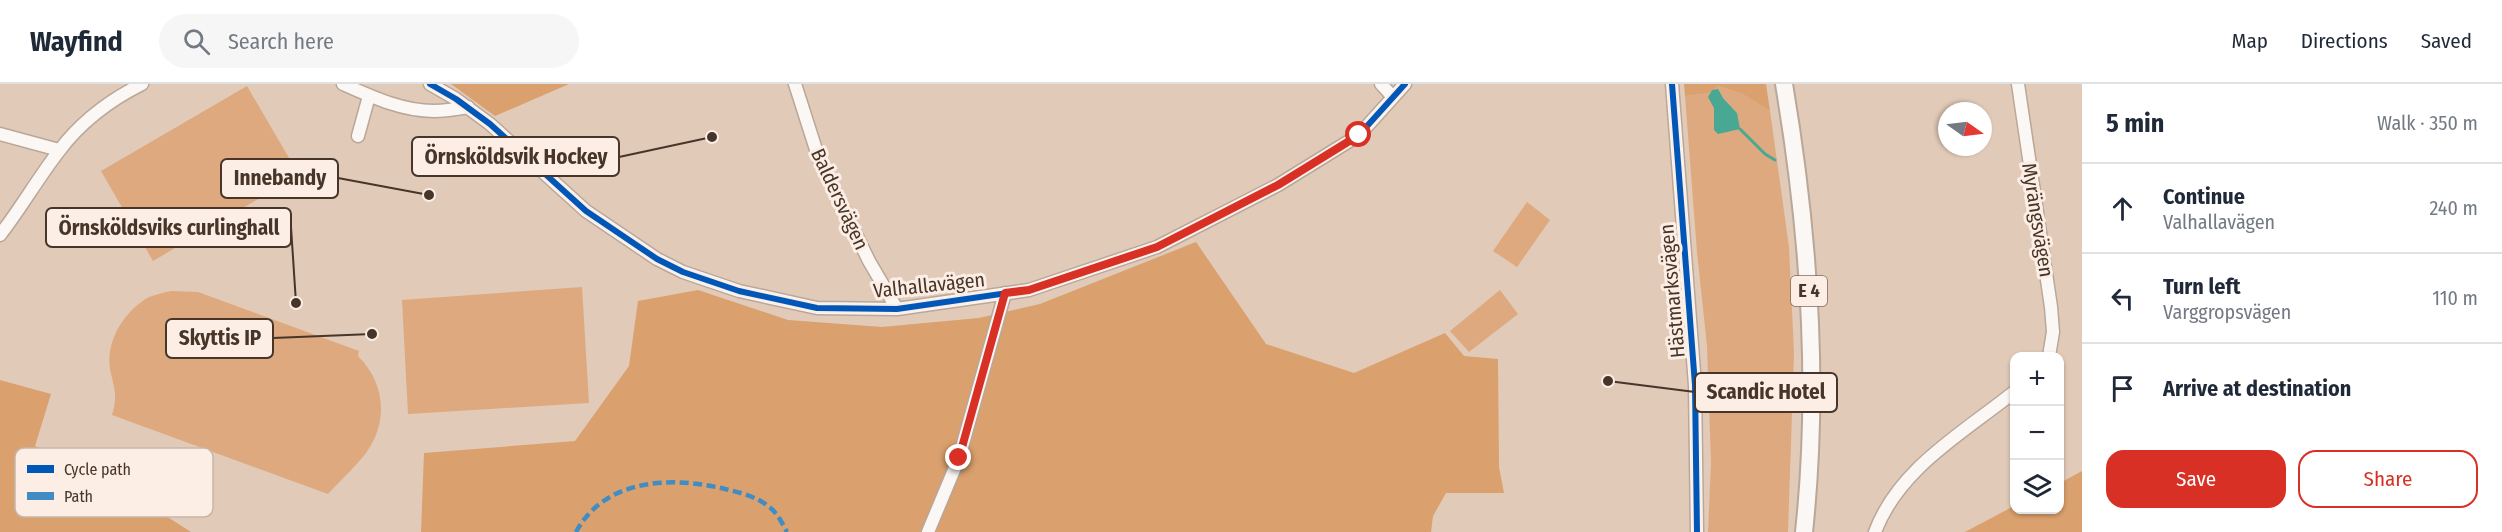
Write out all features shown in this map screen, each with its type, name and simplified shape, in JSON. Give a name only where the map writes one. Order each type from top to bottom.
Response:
[{"type":"highway","name":"E 4","points":[[1784,84],[1799,187],[1810,315],[1812,413],[1808,500],[1804,532]]},
{"type":"highway","name":"E 4","points":[[1808,500],[1812,532]]},
{"type":"street","points":[[0,235],[59,150],[80,127],[109,103],[142,84]]},
{"type":"street","points":[[344,84],[369,96],[406,108],[434,111],[468,107]]},
{"type":"street","name":"Valhallavägen","points":[[430,84],[468,107],[490,124],[586,211],[657,259],[683,272],[739,291],[817,308],[897,309],[1029,290],[1157,247],[1278,185],[1359,135],[1405,84]]},
{"type":"street","name":"Baldersvägen","points":[[795,84],[819,159],[869,261],[897,309]]},
{"type":"street","points":[[1381,84],[1393,97]]},
{"type":"street","name":"Hästmarksvägen","points":[[1672,84],[1695,385],[1696,532]]},
{"type":"street","name":"Myrängsvägen","points":[[2018,84],[2051,307],[2053,332],[2050,352]]},
{"type":"street","points":[[358,136],[369,96]]},
{"type":"street","points":[[0,134],[59,150]]},
{"type":"street","points":[[928,532],[959,458],[1005,293]]},
{"type":"street","points":[[1875,532],[1888,504],[1905,481],[1920,466],[2010,395]]},
{"type":"shaded area","points":[[451,84],[569,84],[495,116]]},
{"type":"shaded area","points":[[1684,84],[1766,84],[1770,111],[1741,93],[1718,86],[1709,93],[1685,96]]},
{"type":"shaded area","points":[[247,86],[299,175],[153,261],[101,171]]},
{"type":"shaded area","points":[[1718,86],[1741,93],[1770,111],[1789,247],[1794,353],[1788,532],[1708,532],[1711,463],[1707,346],[1685,96],[1709,93]],"holes":[[[1723,98],[1737,113],[1714,130],[1714,108]]]},
{"type":"shaded area","points":[[1527,202],[1550,220],[1517,267],[1493,251]]},
{"type":"shaded area","points":[[1196,242],[1266,344],[1354,373],[1445,333],[1464,356],[1498,359],[1499,467],[1504,493],[1446,493],[1433,516],[1431,532],[421,532],[424,453],[575,441],[629,366],[638,301],[698,290],[788,320],[882,327],[979,318],[1040,304]]},
{"type":"shaded area","points":[[582,287],[589,403],[408,414],[402,300]]},
{"type":"shaded area","points":[[1500,290],[1518,314],[1469,352],[1450,331]]},
{"type":"shaded area","points":[[171,291],[198,292],[359,351],[358,356],[374,378],[381,403],[378,428],[366,453],[328,494],[213,452],[213,448],[202,448],[112,415],[115,397],[109,359],[113,339],[129,313],[154,295]]},
{"type":"shaded area","points":[[0,380],[51,394],[35,446],[39,448],[15,448],[15,517],[168,517],[191,532],[0,532]]},
{"type":"shaded area","points":[[2082,471],[2082,532],[1965,532],[2010,508],[2010,514],[2064,514],[2064,481]]},
{"type":"water","points":[[1718,89],[1737,113],[1740,129],[1718,134],[1714,130],[1714,108],[1708,97],[1712,90]]},
{"type":"waterway","points":[[1740,129],[1765,154],[1775,160]]},
{"type":"marked path","points":[[576,532],[589,514],[604,501],[622,491],[642,485],[662,483],[705,485],[748,495],[774,511],[787,532]]},
{"type":"cycle path","points":[[430,84],[456,99],[490,124],[586,211],[657,259],[683,272],[739,291],[817,308],[897,309],[1029,290],[1157,247],[1278,185],[1359,135],[1405,84]]},
{"type":"cycle path","points":[[1672,84],[1695,385],[1697,532]]},
{"type":"place","name":"Örnsköldsvik Hockey","points":[[712,137]]},
{"type":"place","name":"Innebandy","points":[[429,195]]},
{"type":"place","name":"Örnsköldsviks curlinghall","points":[[296,303]]},
{"type":"place","name":"Skyttis IP","points":[[372,334]]},
{"type":"place","name":"Scandic Hotel","points":[[1608,381]]},
{"type":"route","points":[[959,458],[1005,293],[1029,290],[1157,247],[1278,185],[1359,135]]}]
